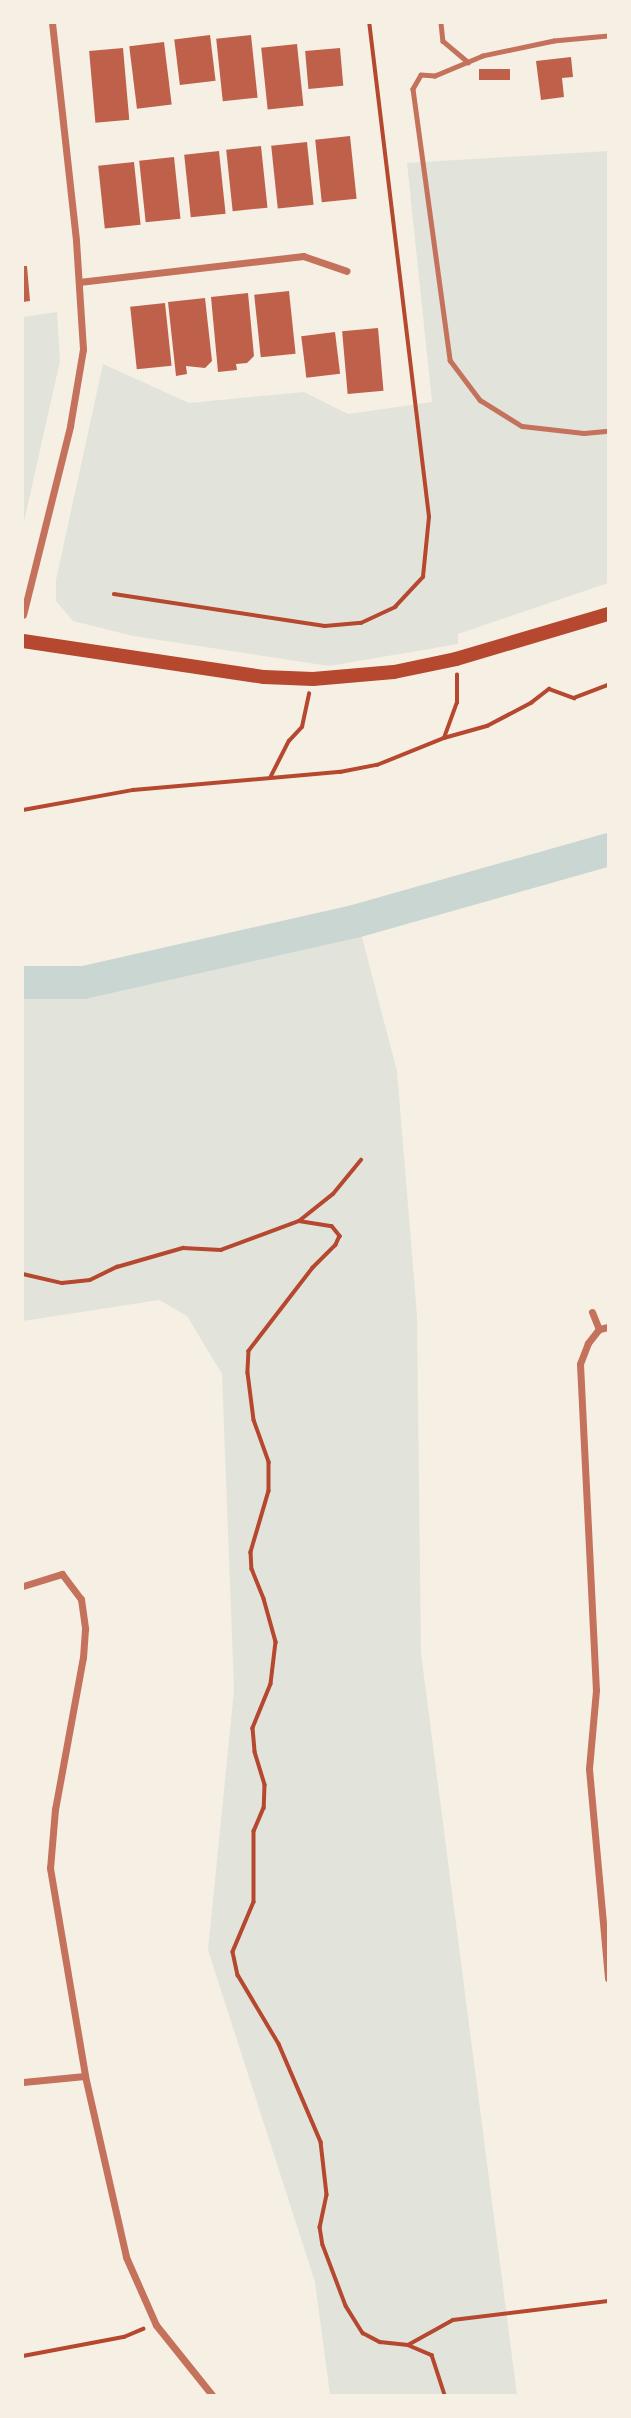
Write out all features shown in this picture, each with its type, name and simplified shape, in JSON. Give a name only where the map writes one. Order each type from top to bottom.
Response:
[{"type":"main road","points":[[23,640],[264,677],[313,679],[394,672],[456,659],[608,614]]},
{"type":"street","points":[[23,615],[70,426],[83,349],[79,282],[52,23]]},
{"type":"street","points":[[79,282],[303,256],[347,271]]},
{"type":"street","points":[[592,1312],[599,1329]]},
{"type":"street","points":[[608,1327],[599,1329],[583,1350],[580,1364],[596,1690],[589,1769],[604,1881],[608,1978]]},
{"type":"street","points":[[23,1586],[62,1574],[81,1599],[85,1629],[80,1676],[55,1809],[50,1868],[85,2076],[126,2257],[156,2325],[212,2395]]},
{"type":"street","points":[[23,2082],[85,2076]]},
{"type":"lane","points":[[441,23],[443,41],[468,62]]},
{"type":"lane","points":[[608,36],[554,41],[468,62],[435,76],[421,75],[414,89],[450,360],[480,400],[522,426],[584,433],[608,432]]},
{"type":"path","points":[[114,594],[325,626],[361,623],[395,607],[423,577],[429,517],[369,23]]},
{"type":"path","points":[[444,738],[457,703],[456,659]]},
{"type":"path","points":[[271,776],[289,741],[302,727],[313,679]]},
{"type":"path","points":[[23,810],[133,790],[377,765],[444,738],[487,726],[531,703],[549,689],[574,698],[608,685]]},
{"type":"path","points":[[23,1274],[62,1283],[90,1280],[152,1256],[183,1248],[221,1250],[299,1221],[333,1194],[361,1160]]},
{"type":"path","points":[[299,1221],[332,1226],[341,1236],[249,1351],[248,1373],[254,1420],[269,1462],[269,1492],[251,1552],[252,1569],[276,1642],[271,1684],[253,1728],[255,1752],[265,1785],[264,1808],[254,1831],[254,1902],[233,1952],[238,1975],[279,2044],[321,2143],[327,2195],[320,2227],[323,2245],[346,2306],[363,2333],[380,2342],[408,2345],[432,2355],[445,2395]]},
{"type":"path","points":[[408,2345],[453,2320],[608,2301]]},
{"type":"path","points":[[23,2356],[124,2337],[156,2325]]},
{"type":"shaded area","points":[[608,151],[608,583],[458,634],[458,644],[329,666],[133,636],[73,621],[56,601],[56,580],[103,364],[189,403],[304,392],[348,414],[432,402],[407,163]]},
{"type":"shaded area","points":[[57,312],[60,361],[23,526],[23,317]]},
{"type":"shaded area","points":[[358,922],[397,1071],[417,1315],[421,1653],[517,2395],[330,2395],[315,2282],[208,1950],[234,1690],[222,1374],[187,1316],[159,1300],[23,1321],[23,992],[107,986],[292,947]]},
{"type":"building","points":[[210,35],[216,81],[180,85],[174,39]]},
{"type":"building","points":[[251,35],[258,98],[223,101],[216,39]]},
{"type":"building","points":[[164,42],[172,105],[137,109],[129,46]]},
{"type":"building","points":[[297,44],[303,106],[268,109],[261,48]]},
{"type":"building","points":[[123,48],[129,120],[95,123],[89,51]]},
{"type":"building","points":[[340,48],[343,86],[308,89],[305,51]]},
{"type":"building","points":[[571,57],[573,77],[562,78],[564,97],[541,100],[536,61]]},
{"type":"building","points":[[479,69],[510,69],[510,80],[479,80]]},
{"type":"building","points":[[350,136],[357,199],[322,202],[315,140]]},
{"type":"building","points":[[307,142],[314,205],[278,208],[271,146]]},
{"type":"building","points":[[261,146],[267,208],[233,211],[226,150]]},
{"type":"building","points":[[219,151],[226,214],[191,217],[184,155]]},
{"type":"building","points":[[174,157],[180,219],[146,222],[139,161]]},
{"type":"building","points":[[134,162],[141,225],[105,228],[98,166]]},
{"type":"building","points":[[23,266],[27,266],[30,301],[23,302]]},
{"type":"building","points":[[289,291],[296,354],[261,357],[254,295]]},
{"type":"building","points":[[248,293],[254,356],[247,363],[236,364],[237,370],[218,372],[211,297]]},
{"type":"building","points":[[205,298],[212,361],[205,368],[186,366],[187,374],[176,376],[168,302]]},
{"type":"building","points":[[165,303],[172,366],[137,369],[130,307]]},
{"type":"building","points":[[378,328],[383,391],[348,394],[342,331]]},
{"type":"building","points":[[335,332],[340,374],[306,378],[301,336]]},
{"type":"waterway","points":[[23,982],[83,982],[354,921],[608,849]]}]
